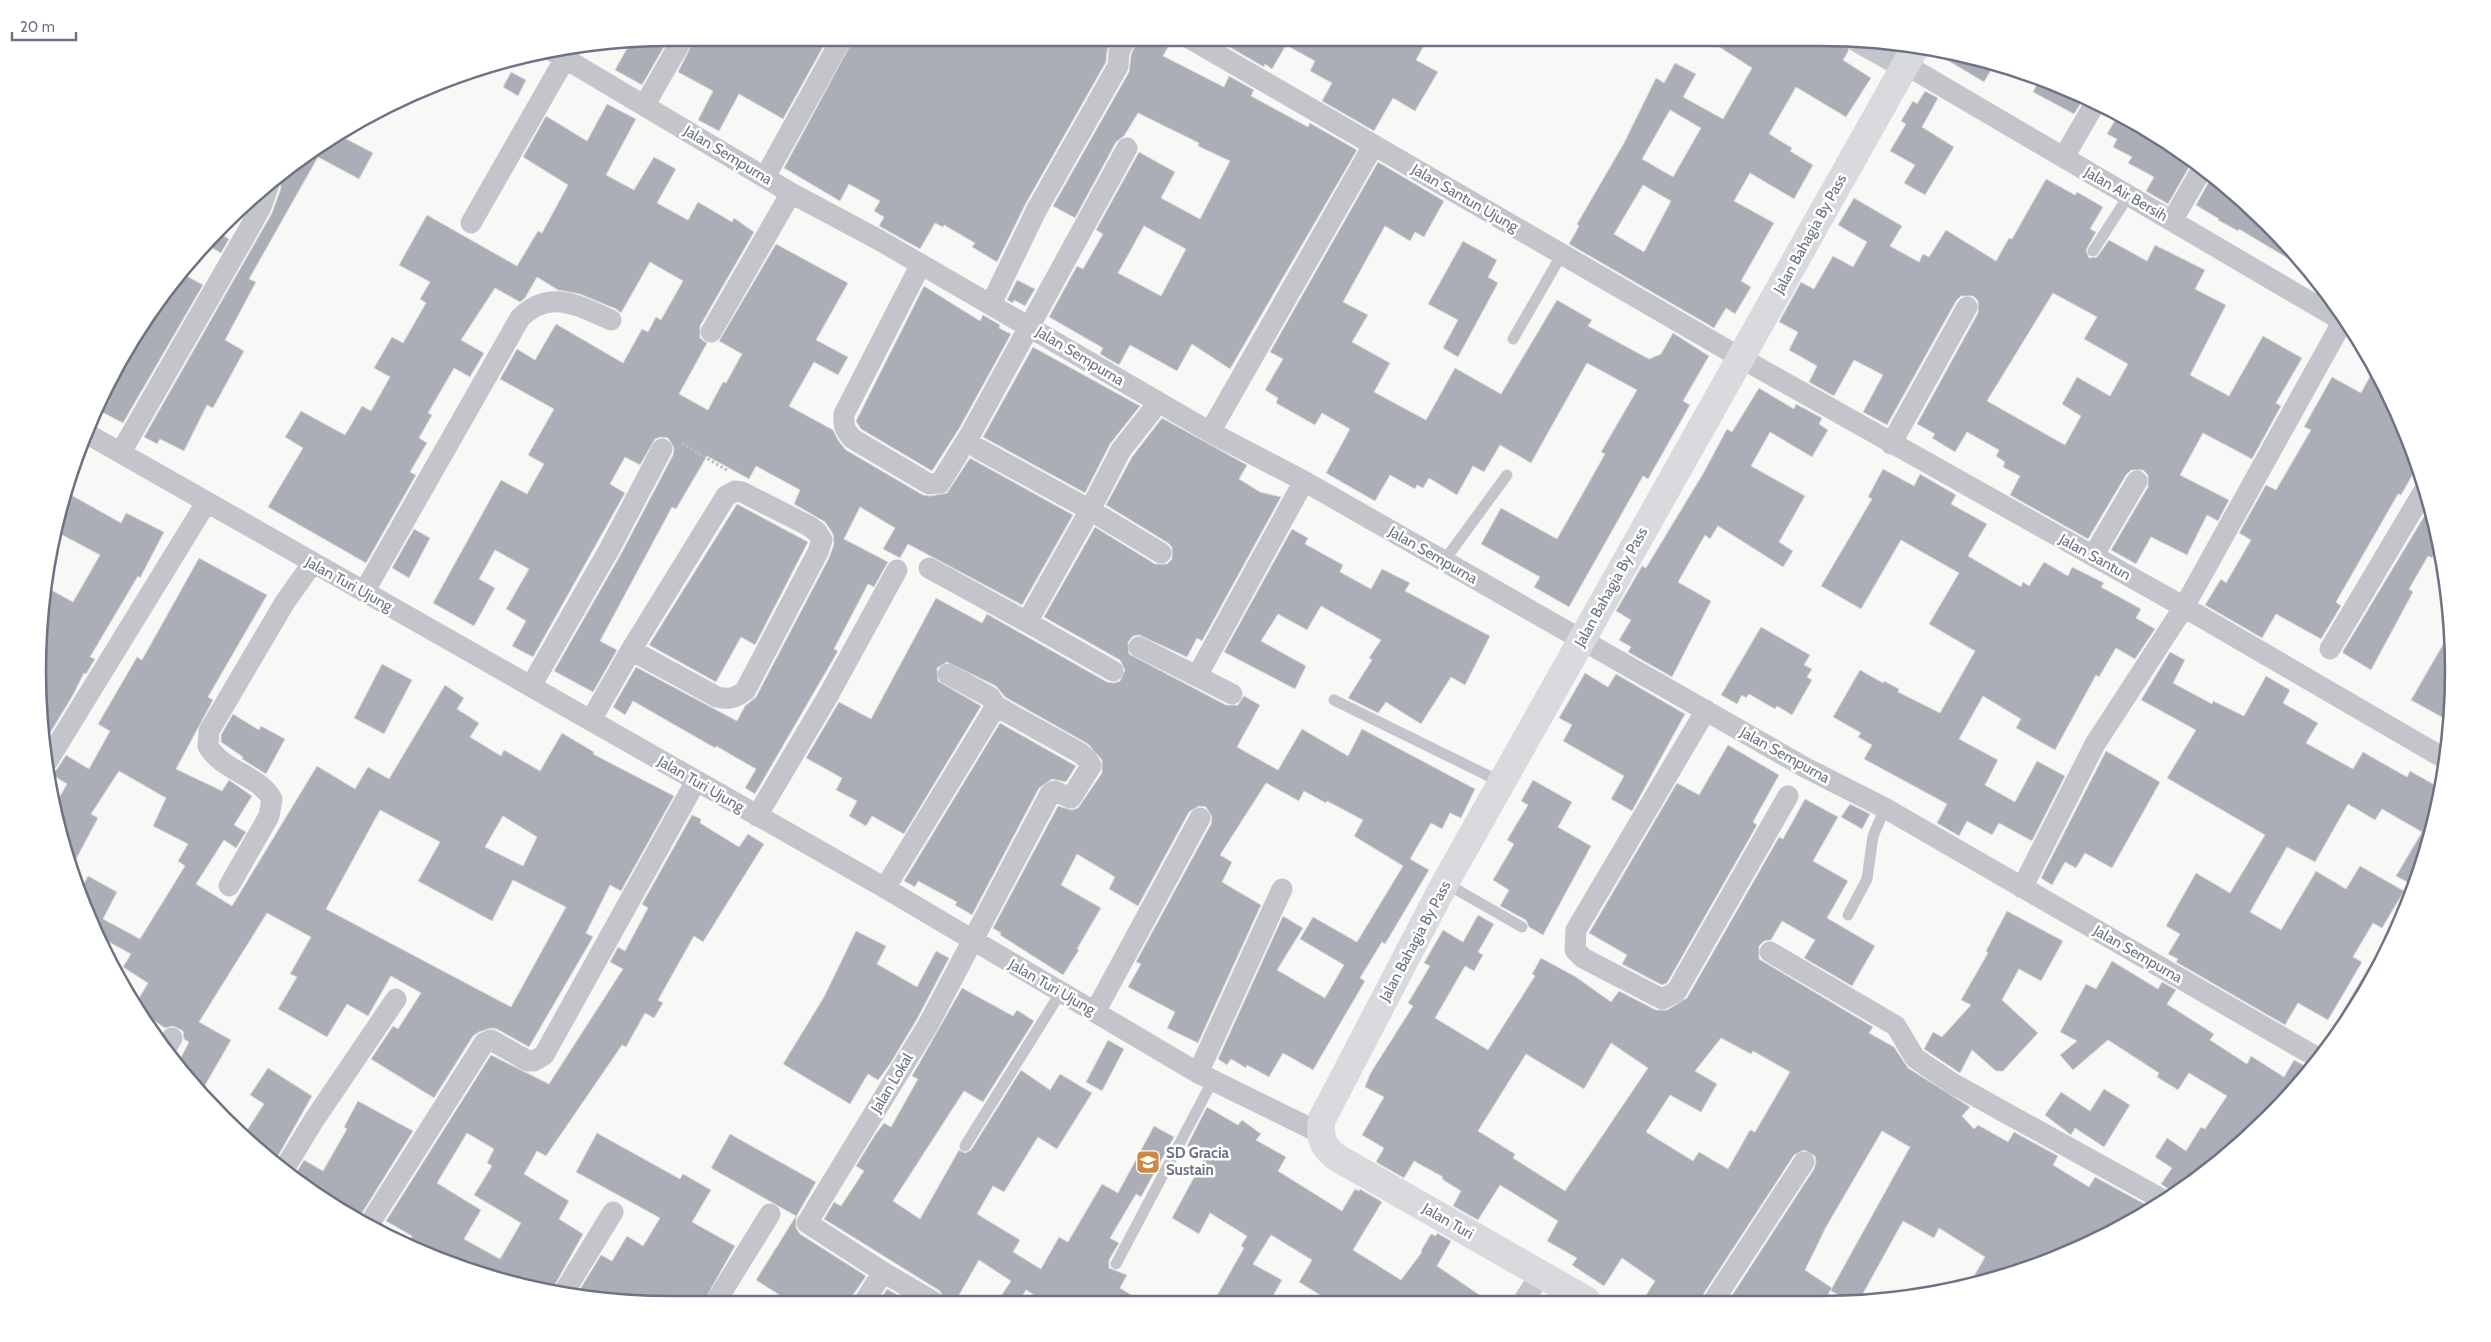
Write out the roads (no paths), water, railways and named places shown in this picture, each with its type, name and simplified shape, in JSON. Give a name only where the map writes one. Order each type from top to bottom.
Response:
[{"type":"main road","name":"Jalan Bahagia By Pass","points":[[1320,1132],[1322,1119],[1445,883],[1911,56]]},
{"type":"main road","name":"Jalan Turi","points":[[1320,1132],[1323,1144],[1336,1157],[1579,1296]]},
{"type":"street","points":[[644,106],[678,46]]},
{"type":"street","points":[[765,177],[838,46]]},
{"type":"street","points":[[991,304],[1037,209],[1118,66],[1119,52],[1122,46]]},
{"type":"street","name":"Jalan Santun Ujung","points":[[1204,46],[1741,358]]},
{"type":"street","points":[[1897,52],[1911,56]]},
{"type":"street","name":"Jalan Sempurna","points":[[567,55],[644,106],[791,193],[921,264],[1210,432],[1304,481],[1806,768],[1886,808],[2313,1055]]},
{"type":"street","points":[[471,223],[560,56]]},
{"type":"street","name":"Jalan Air Bersih","points":[[1911,56],[2064,157],[2332,314]]},
{"type":"street","points":[[2064,157],[2092,109]]},
{"type":"street","points":[[1210,432],[1373,146]]},
{"type":"street","points":[[921,264],[844,414],[844,424],[845,430],[853,439],[929,484],[940,483],[1030,326],[1126,148]]},
{"type":"street","points":[[2172,221],[2199,174]]},
{"type":"street","points":[[712,332],[791,193]]},
{"type":"street","points":[[121,452],[246,236],[265,196]]},
{"type":"street","points":[[364,592],[520,318],[530,308],[556,301],[573,303],[611,320]]},
{"type":"street","points":[[1891,444],[1967,307]]},
{"type":"street","points":[[2022,888],[2095,744],[2184,607],[2341,327]]},
{"type":"street","name":"Jalan Santun","points":[[1741,358],[2184,607],[2439,756]]},
{"type":"street","points":[[1027,622],[1090,510],[1121,450],[1151,412],[1157,401]]},
{"type":"street","name":"Jalan Turi Ujung","points":[[92,436],[312,564],[531,686],[885,888],[1205,1076],[1320,1132]]},
{"type":"street","points":[[531,686],[610,548],[662,448]]},
{"type":"street","points":[[979,449],[1090,510],[1161,553]]},
{"type":"street","points":[[2093,556],[2137,480]]},
{"type":"street","points":[[1197,676],[1304,481]]},
{"type":"street","points":[[591,720],[631,650],[726,496],[735,491],[742,492],[808,526],[817,532],[822,540],[818,552],[744,691],[736,698],[726,700],[717,697],[631,650]]},
{"type":"street","points":[[2330,649],[2420,498]]},
{"type":"street","points":[[52,754],[206,503]]},
{"type":"street","points":[[229,886],[269,816],[272,799],[263,788],[218,758],[208,746],[209,731],[285,602],[312,564]]},
{"type":"street","points":[[929,568],[1113,671]]},
{"type":"street","points":[[757,816],[828,696],[898,570]]},
{"type":"street","points":[[1139,647],[1232,694]]},
{"type":"street","points":[[885,888],[996,706],[990,697],[948,674]]},
{"type":"street","name":"Jalan Lokal","points":[[883,1272],[808,1223],[928,1025],[1050,794],[1054,791],[1071,798],[1091,766],[1088,759],[1080,753],[996,706]]},
{"type":"street","points":[[1706,710],[1576,930],[1575,950],[1583,958],[1648,994],[1662,999],[1676,992],[1806,768]]},
{"type":"street","points":[[372,1219],[484,1042],[491,1040],[528,1061],[534,1061],[544,1055],[696,781]]},
{"type":"street","points":[[1095,1012],[1200,818]]},
{"type":"street","points":[[1205,1076],[1282,890]]},
{"type":"street","points":[[1770,952],[1896,1026],[1915,1058],[1952,1083],[2157,1196]]},
{"type":"street","points":[[287,1164],[314,1120],[396,999]]},
{"type":"street","points":[[1717,1296],[1804,1162]]},
{"type":"street","points":[[567,1287],[613,1212]]},
{"type":"street","points":[[719,1296],[770,1214]]},
{"type":"street","points":[[868,1296],[883,1272],[924,1296]]},
{"type":"street","points":[[1527,1296],[1541,1274]]},
{"type":"lane","points":[[2093,251],[2129,195]]},
{"type":"lane","points":[[1513,339],[1562,254]]},
{"type":"lane","points":[[1444,561],[1507,475]]},
{"type":"lane","points":[[1334,700],[1501,782]]},
{"type":"lane","points":[[1848,915],[1868,879],[1873,836],[1886,808]]},
{"type":"lane","points":[[1445,883],[1522,927]]},
{"type":"lane","points":[[965,1146],[1062,992]]},
{"type":"lane","points":[[1116,1264],[1205,1076]]},
{"type":"place","name":"SD Gracia Sustain","points":[[1148,1162]]}]
